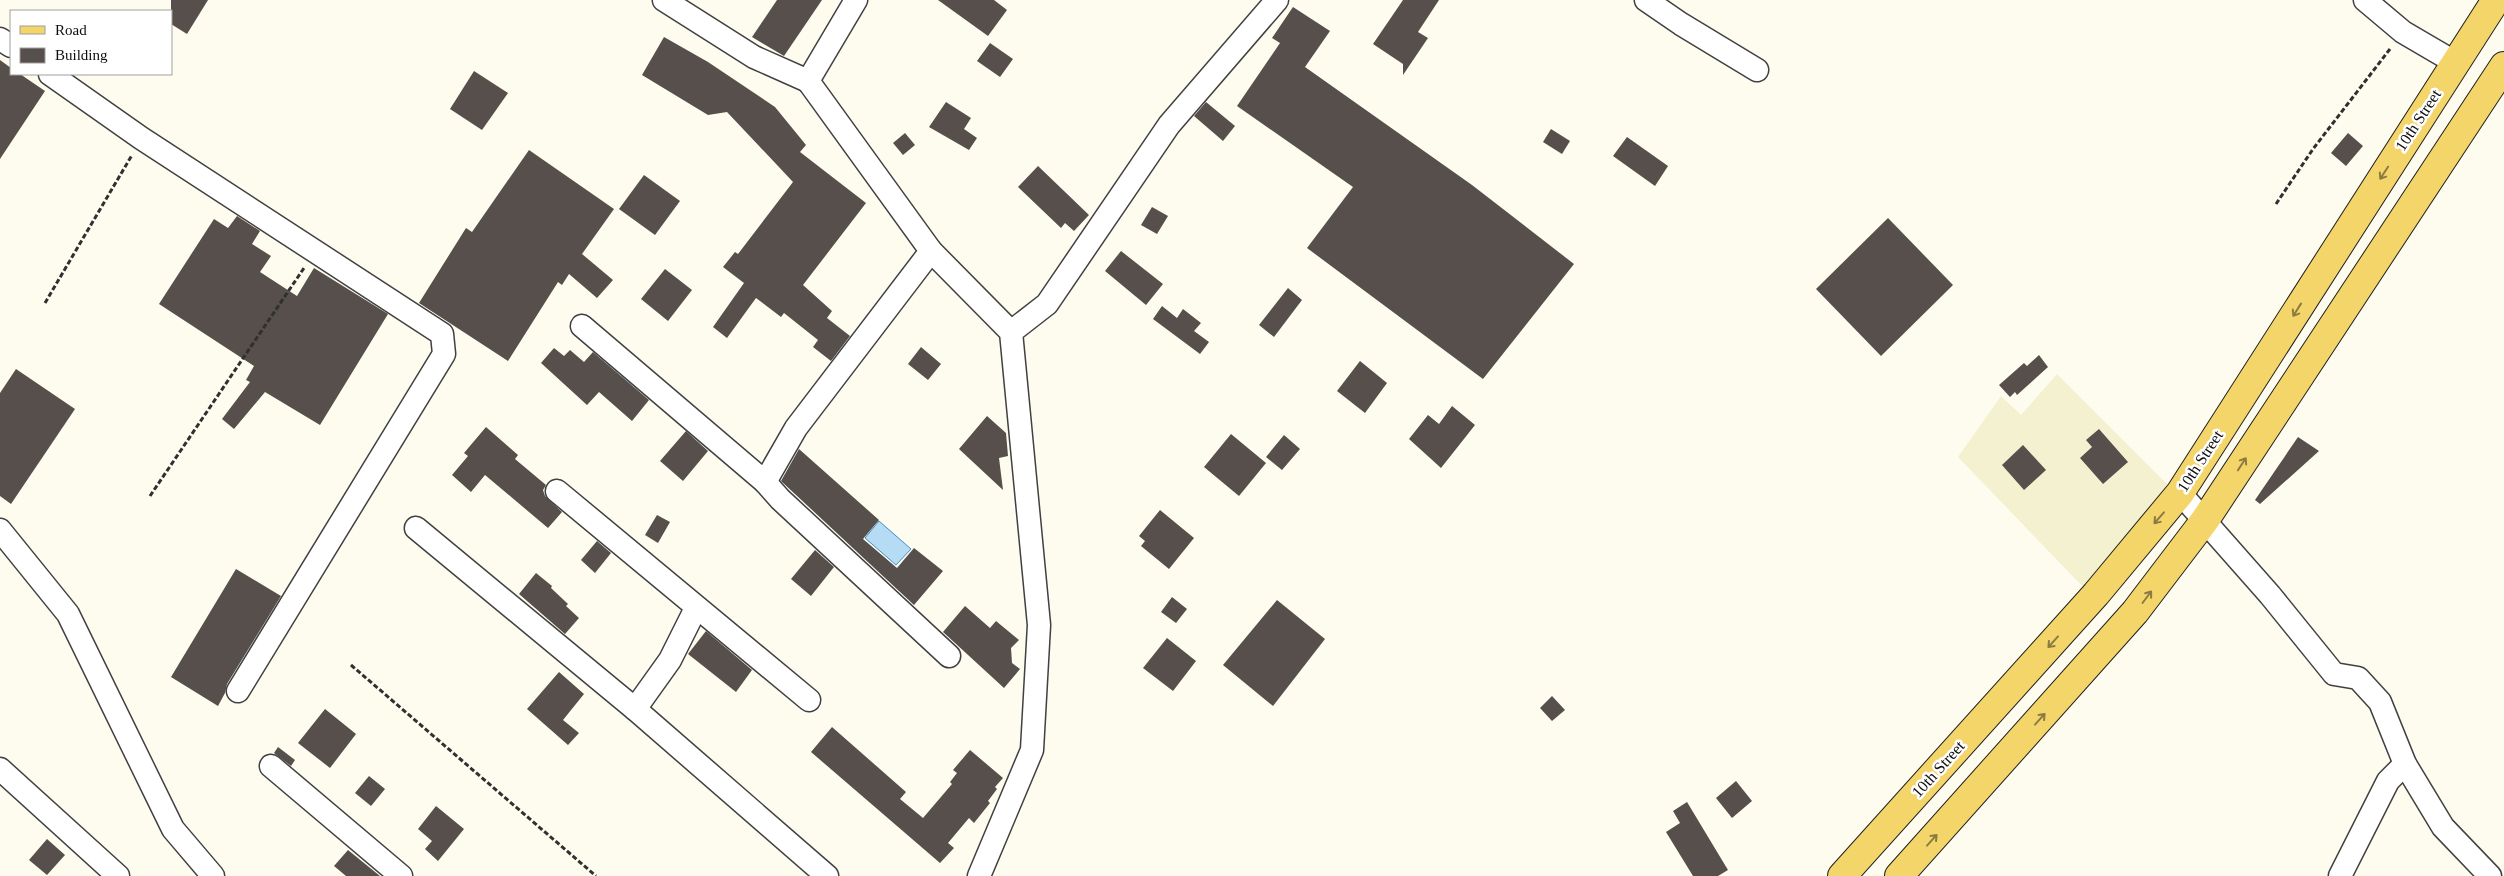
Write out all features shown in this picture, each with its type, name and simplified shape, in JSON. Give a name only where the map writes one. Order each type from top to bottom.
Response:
[{"type":"main road","name":"10th Street","points":[[1842,876],[2096,594],[2180,493],[2496,0]]},
{"type":"main road","points":[[1899,876],[2135,612],[2205,520],[2500,84]]},
{"type":"street","points":[[664,0],[754,57],[808,80],[931,251],[1011,332],[1039,625],[1033,740],[1032,750],[980,876]]},
{"type":"street","points":[[808,80],[856,0]]},
{"type":"street","points":[[1011,332],[1047,304],[1169,125],[1277,0]]},
{"type":"street","points":[[1646,0],[1681,24],[1757,70]]},
{"type":"street","points":[[2365,0],[2403,32],[2456,63]]},
{"type":"street","points":[[51,75],[141,138],[442,334],[444,354],[238,690]]},
{"type":"street","points":[[765,482],[796,428],[931,251]]},
{"type":"street","points":[[582,326],[765,482],[780,500],[949,656]]},
{"type":"street","points":[[557,492],[809,700]]},
{"type":"street","points":[[2180,493],[2205,520],[2334,674],[2358,678],[2380,702],[2405,764],[2443,827],[2490,876]]},
{"type":"street","points":[[416,528],[635,709],[827,876]]},
{"type":"street","points":[[0,530],[68,614],[173,828],[213,876]]},
{"type":"street","points":[[635,709],[670,660],[696,608]]},
{"type":"street","points":[[2340,876],[2388,781],[2405,764]]},
{"type":"street","points":[[271,766],[401,876]]},
{"type":"street","points":[[0,769],[118,876]]},
{"type":"path","points":[[2276,204],[2313,150],[2403,32]]},
{"type":"path","points":[[45,303],[141,138]]},
{"type":"path","points":[[150,496],[316,251]]},
{"type":"path","points":[[351,665],[596,876]]},
{"type":"shaded area","points":[[2057,374],[2169,486],[2084,588],[1958,457],[2001,396],[2021,415]]},
{"type":"water","points":[[879,521],[911,549],[896,565],[865,538]]},
{"type":"building","points":[[171,0],[208,0],[187,34],[172,25]]},
{"type":"building","points":[[777,0],[822,0],[784,56],[752,37]]},
{"type":"building","points":[[938,0],[994,0],[1007,10],[988,36]]},
{"type":"building","points":[[1403,0],[1439,0],[1418,32],[1428,38],[1403,75],[1403,64],[1373,44]]},
{"type":"building","points":[[1293,7],[1330,31],[1305,67],[1472,185],[1574,264],[1483,379],[1307,248],[1353,187],[1237,106],[1280,43],[1272,38]]},
{"type":"building","points":[[664,37],[708,62],[775,107],[806,145],[800,152],[866,203],[803,285],[832,311],[827,318],[850,336],[831,361],[813,347],[818,340],[784,313],[781,317],[756,298],[727,338],[713,327],[744,283],[723,267],[735,252],[738,254],[793,182],[727,112],[708,115],[642,75]]},
{"type":"building","points":[[990,43],[1013,59],[1000,77],[977,61]]},
{"type":"building","points":[[0,60],[10,67],[10,75],[21,75],[45,91],[0,159]]},
{"type":"building","points":[[474,71],[508,93],[482,130],[450,109]]},
{"type":"building","points":[[946,102],[971,118],[964,129],[977,138],[969,150],[929,127]]},
{"type":"building","points":[[1206,102],[1235,126],[1223,141],[1194,116]]},
{"type":"building","points":[[1551,129],[1570,141],[1562,154],[1543,142]]},
{"type":"building","points":[[905,133],[915,145],[903,155],[893,143]]},
{"type":"building","points":[[2348,133],[2363,146],[2346,166],[2331,153]]},
{"type":"building","points":[[1627,137],[1668,166],[1655,186],[1613,156]]},
{"type":"building","points":[[529,150],[614,209],[582,254],[613,280],[597,298],[569,274],[562,285],[558,282],[508,361],[419,303],[466,228],[472,232]]},
{"type":"building","points":[[1038,166],[1089,215],[1074,231],[1065,223],[1061,228],[1018,187]]},
{"type":"building","points":[[644,175],[680,201],[655,235],[619,209]]},
{"type":"building","points":[[1152,207],[1168,216],[1157,234],[1141,225]]},
{"type":"building","points":[[237,216],[260,231],[252,244],[271,256],[260,272],[297,296],[314,268],[388,314],[320,425],[265,392],[234,429],[222,419],[250,382],[246,380],[254,366],[159,304],[214,219],[228,228]]},
{"type":"building","points":[[1888,218],[1953,285],[1881,356],[1816,289]]},
{"type":"building","points":[[1121,251],[1163,284],[1146,305],[1105,271]]},
{"type":"building","points":[[665,269],[692,290],[668,321],[641,299]]},
{"type":"building","points":[[1288,288],[1302,300],[1274,337],[1259,325]]},
{"type":"building","points":[[1162,306],[1177,318],[1183,309],[1201,323],[1194,331],[1209,342],[1200,354],[1153,319]]},
{"type":"building","points":[[921,347],[941,364],[928,380],[908,364]]},
{"type":"building","points":[[554,348],[564,356],[570,350],[584,362],[593,352],[649,400],[632,421],[599,392],[587,405],[541,363]]},
{"type":"building","points":[[2039,355],[2048,367],[2017,395],[2015,392],[2010,397],[1999,385],[2024,363],[2027,366]]},
{"type":"building","points":[[1360,361],[1387,383],[1365,413],[1337,391]]},
{"type":"building","points":[[16,369],[75,409],[11,504],[0,496],[0,393]]},
{"type":"building","points":[[1452,406],[1475,425],[1441,468],[1409,439],[1428,415],[1439,424]]},
{"type":"building","points":[[987,416],[1006,433],[1008,456],[999,458],[1003,490],[959,449]]},
{"type":"building","points":[[486,427],[518,455],[515,459],[546,485],[543,490],[545,496],[562,512],[548,528],[485,475],[471,492],[452,475],[468,456],[464,453]]},
{"type":"building","points":[[2099,429],[2128,462],[2103,484],[2080,458],[2092,447],[2086,440]]},
{"type":"building","points":[[686,431],[708,451],[683,481],[660,461]]},
{"type":"building","points":[[1231,434],[1266,463],[1239,496],[1204,467]]},
{"type":"building","points":[[1284,435],[1300,449],[1282,470],[1266,457]]},
{"type":"building","points":[[2298,437],[2319,451],[2260,504],[2255,500]]},
{"type":"building","points":[[2023,445],[2046,470],[2024,490],[2002,465]]},
{"type":"building","points":[[799,449],[879,520],[863,539],[897,568],[914,548],[943,571],[914,605],[781,481]]},
{"type":"building","points":[[1160,510],[1194,538],[1169,569],[1141,546],[1145,541],[1139,536]]},
{"type":"building","points":[[657,515],[670,522],[658,543],[645,535]]},
{"type":"building","points":[[597,541],[611,553],[595,573],[581,560]]},
{"type":"building","points":[[815,550],[834,567],[811,596],[791,579]]},
{"type":"building","points":[[236,569],[281,596],[227,684],[225,693],[218,706],[171,677]]},
{"type":"building","points":[[536,573],[552,586],[551,588],[568,604],[566,606],[579,618],[565,634],[519,594]]},
{"type":"building","points":[[1172,597],[1187,609],[1176,623],[1161,612]]},
{"type":"building","points":[[1277,600],[1325,639],[1273,706],[1223,665]]},
{"type":"building","points":[[965,606],[990,628],[996,621],[1019,640],[1011,648],[1012,663],[1020,669],[1004,688],[943,632]]},
{"type":"building","points":[[706,631],[752,670],[736,692],[688,654]]},
{"type":"building","points":[[1167,638],[1196,661],[1173,691],[1143,668]]},
{"type":"building","points":[[559,672],[584,694],[563,720],[579,733],[568,745],[527,709]]},
{"type":"building","points":[[1552,696],[1565,710],[1552,721],[1540,708]]},
{"type":"building","points":[[325,709],[356,734],[330,768],[298,743]]},
{"type":"building","points":[[832,727],[906,792],[900,799],[923,818],[952,784],[950,782],[957,773],[953,770],[970,750],[1003,778],[995,787],[997,789],[988,801],[990,803],[974,823],[969,818],[948,843],[954,848],[940,863],[811,752]]},
{"type":"building","points":[[278,747],[295,760],[291,766],[274,753]]},
{"type":"building","points":[[369,776],[385,789],[371,806],[355,793]]},
{"type":"building","points":[[1736,781],[1752,801],[1732,818],[1716,798]]},
{"type":"building","points":[[1687,802],[1728,870],[1718,876],[1693,876],[1666,832],[1680,823],[1673,811]]},
{"type":"building","points":[[436,806],[464,829],[438,861],[425,849],[432,841],[418,829]]},
{"type":"building","points":[[47,839],[65,855],[47,875],[29,860]]},
{"type":"building","points":[[348,850],[380,876],[346,876],[334,866]]}]
